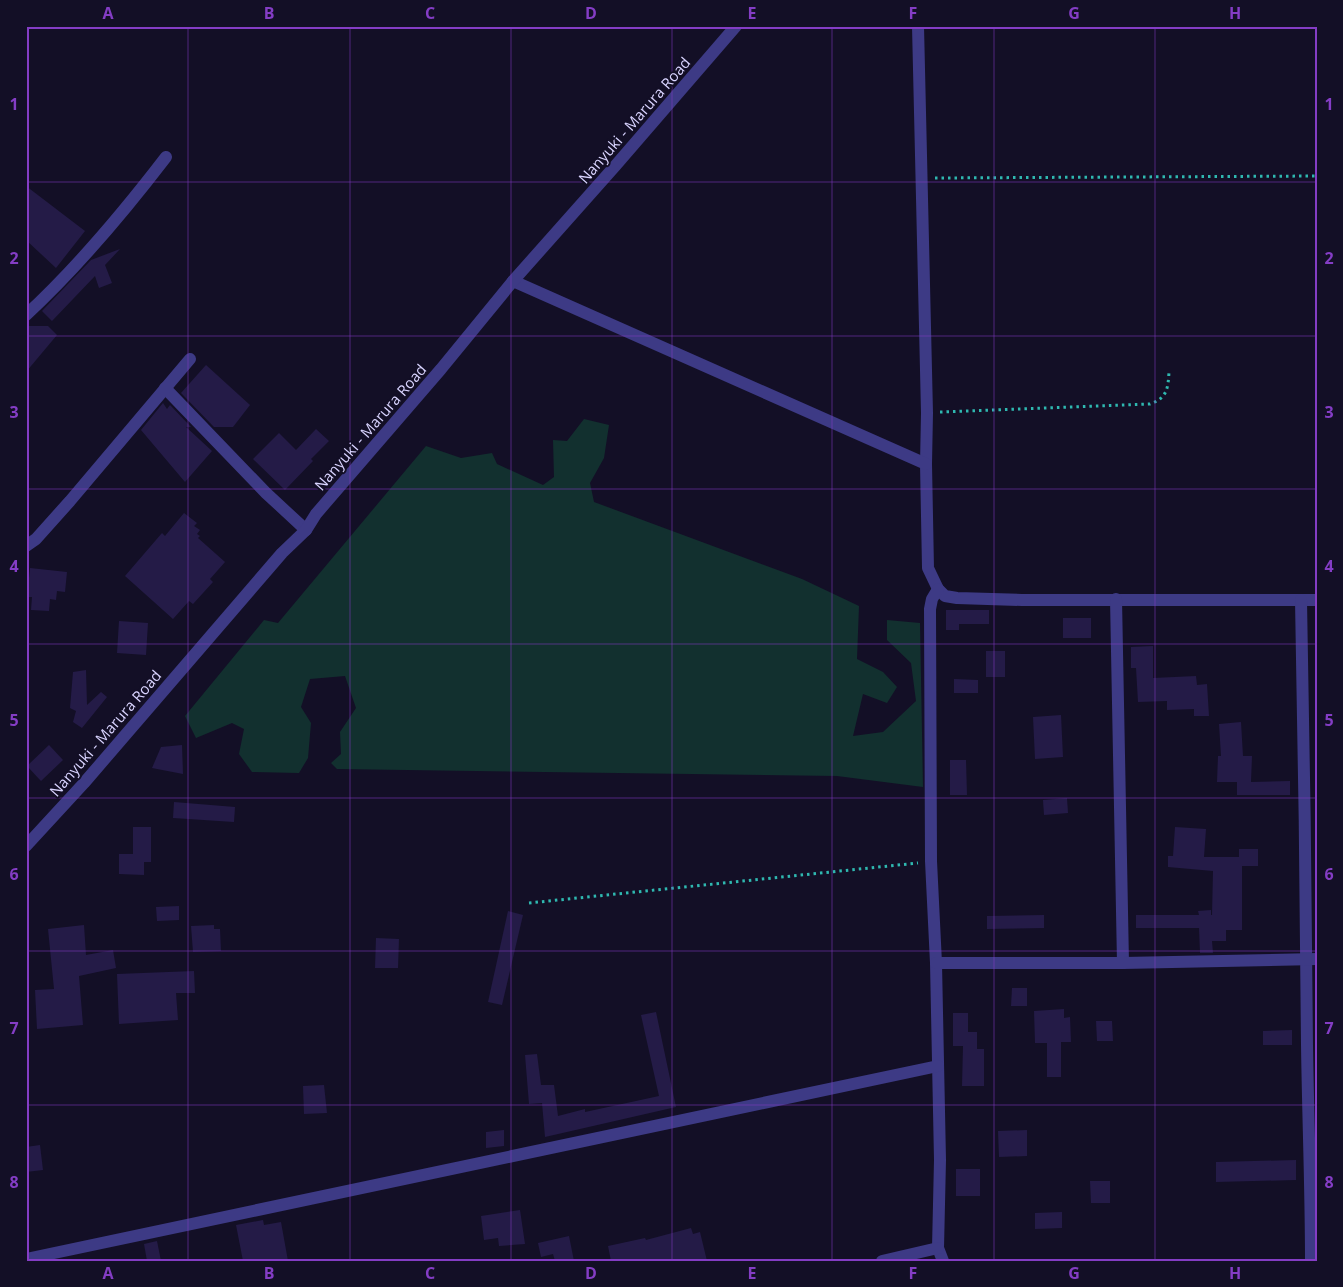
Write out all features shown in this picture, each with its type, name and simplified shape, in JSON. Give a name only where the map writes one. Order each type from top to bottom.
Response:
[{"type":"street","name":"Nanyuki - Marura Road","points":[[27,844],[84,783],[282,554],[306,530],[325,504],[441,369],[513,281],[736,26]]},
{"type":"street","points":[[918,26],[927,413],[928,568],[938,589],[944,596],[957,598],[1022,600],[1317,600]]},
{"type":"street","points":[[26,315],[96,243],[166,157]]},
{"type":"street","points":[[513,281],[926,464]]},
{"type":"street","points":[[26,546],[36,539],[70,501],[190,359]]},
{"type":"street","points":[[165,388],[266,493],[306,530]]},
{"type":"street","points":[[938,589],[932,599],[930,609],[931,861],[936,963],[940,1160],[938,1248],[943,1261]]},
{"type":"street","points":[[1116,599],[1123,964]]},
{"type":"street","points":[[1301,600],[1312,960],[1311,1261]]},
{"type":"street","points":[[936,963],[1123,964],[1312,960]]},
{"type":"street","points":[[26,1260],[938,1066]]},
{"type":"street","points":[[882,1261],[938,1248]]},
{"type":"path","points":[[922,178],[1317,176]]},
{"type":"path","points":[[927,413],[1150,404],[1160,400],[1168,388],[1169,372]]},
{"type":"path","points":[[529,903],[931,861]]},
{"type":"green space","points":[[584,419],[609,425],[604,458],[590,483],[594,502],[802,579],[859,606],[857,659],[883,672],[897,687],[887,703],[863,694],[853,736],[883,732],[916,701],[911,663],[887,640],[887,620],[920,623],[923,787],[837,776],[337,769],[331,763],[341,754],[340,732],[356,708],[345,676],[310,679],[301,707],[311,723],[308,758],[299,773],[252,772],[239,754],[244,729],[232,723],[196,738],[185,716],[264,620],[278,623],[426,446],[461,458],[492,453],[497,464],[543,485],[554,477],[553,440],[567,441]]},
{"type":"building","points":[[26,186],[85,231],[56,268],[26,240]]},
{"type":"building","points":[[120,249],[105,265],[112,283],[99,288],[95,276],[52,321],[42,311],[91,260]]},
{"type":"building","points":[[26,326],[48,326],[57,335],[26,372]]},
{"type":"building","points":[[206,365],[250,405],[233,427],[214,427],[181,393]]},
{"type":"building","points":[[163,403],[167,409],[170,405],[191,427],[186,427],[212,451],[185,482],[141,430]]},
{"type":"building","points":[[316,429],[329,441],[285,490],[253,459],[279,433],[296,450]]},
{"type":"building","points":[[184,513],[197,523],[194,526],[200,530],[197,534],[200,536],[198,538],[225,562],[210,579],[213,582],[193,604],[189,601],[173,619],[125,576],[162,533],[165,536]]},
{"type":"building","points":[[30,568],[67,572],[65,592],[57,591],[56,600],[50,599],[49,611],[31,610],[32,597],[27,597]]},
{"type":"building","points":[[946,610],[989,610],[989,624],[959,624],[959,630],[946,630]]},
{"type":"building","points":[[1063,618],[1091,618],[1091,638],[1063,638]]},
{"type":"building","points":[[119,621],[148,623],[146,655],[117,653]]},
{"type":"building","points":[[1153,646],[1153,678],[1196,676],[1197,685],[1207,684],[1209,716],[1194,716],[1194,709],[1167,710],[1167,701],[1138,702],[1136,668],[1131,668],[1131,647]]},
{"type":"building","points":[[986,651],[1005,651],[1005,677],[986,677]]},
{"type":"building","points":[[86,670],[87,705],[101,692],[107,697],[82,728],[73,722],[76,711],[70,708],[73,672]]},
{"type":"building","points":[[954,679],[978,680],[978,693],[954,693]]},
{"type":"building","points":[[1061,715],[1063,757],[1035,759],[1033,717]]},
{"type":"building","points":[[1241,722],[1243,756],[1252,756],[1251,782],[1290,781],[1290,795],[1237,795],[1237,782],[1217,782],[1218,756],[1221,756],[1219,724]]},
{"type":"building","points":[[49,745],[63,760],[41,781],[27,766]]},
{"type":"building","points":[[182,745],[183,774],[152,768],[161,747]]},
{"type":"building","points":[[950,760],[966,760],[967,795],[950,795]]},
{"type":"building","points":[[1067,798],[1068,813],[1044,815],[1043,800]]},
{"type":"building","points":[[174,802],[235,807],[234,822],[173,818]]},
{"type":"building","points":[[133,827],[151,827],[151,862],[144,862],[144,875],[119,874],[119,854],[133,854]]},
{"type":"building","points":[[1175,827],[1206,829],[1204,857],[1239,857],[1239,849],[1258,849],[1258,866],[1242,866],[1242,930],[1226,930],[1226,941],[1212,941],[1213,953],[1200,953],[1199,928],[1136,928],[1136,915],[1199,915],[1198,911],[1211,910],[1212,915],[1213,871],[1168,867],[1168,856],[1173,856]]},
{"type":"building","points":[[179,906],[179,920],[157,921],[156,907]]},
{"type":"building","points":[[508,911],[523,915],[502,1005],[488,1002]]},
{"type":"building","points":[[1044,915],[1044,928],[987,929],[987,916]]},
{"type":"building","points":[[84,925],[86,955],[113,950],[116,968],[79,976],[83,1025],[37,1029],[35,990],[54,989],[48,929]]},
{"type":"building","points":[[214,925],[214,929],[220,929],[221,951],[193,952],[191,926]]},
{"type":"building","points":[[376,938],[399,939],[398,968],[375,968]]},
{"type":"building","points":[[194,971],[195,993],[176,993],[178,1020],[119,1024],[117,974]]},
{"type":"building","points":[[1012,988],[1027,988],[1027,1006],[1011,1006]]},
{"type":"building","points":[[1064,1009],[1064,1018],[1070,1017],[1071,1042],[1061,1042],[1061,1077],[1047,1077],[1047,1043],[1035,1043],[1034,1011]]},
{"type":"building","points":[[656,1012],[676,1107],[545,1137],[542,1103],[529,1104],[525,1055],[537,1054],[541,1085],[554,1085],[558,1116],[585,1109],[585,1112],[659,1096],[641,1015]]},
{"type":"building","points":[[953,1013],[968,1013],[968,1032],[977,1032],[977,1049],[984,1049],[984,1086],[962,1086],[963,1046],[953,1046]]},
{"type":"building","points":[[1096,1021],[1112,1021],[1113,1041],[1097,1041]]},
{"type":"building","points":[[1292,1030],[1292,1045],[1263,1045],[1263,1031]]},
{"type":"building","points":[[324,1085],[327,1113],[304,1114],[303,1086]]},
{"type":"building","points":[[504,1130],[504,1146],[486,1148],[486,1132]]},
{"type":"building","points":[[1027,1130],[1027,1156],[999,1157],[998,1131]]},
{"type":"building","points":[[40,1145],[43,1170],[26,1172],[26,1147]]},
{"type":"building","points":[[1296,1160],[1296,1180],[1216,1182],[1216,1162]]},
{"type":"building","points":[[956,1169],[980,1169],[980,1196],[956,1196]]},
{"type":"building","points":[[1090,1181],[1110,1181],[1110,1203],[1091,1203]]},
{"type":"building","points":[[520,1210],[525,1244],[499,1246],[498,1238],[484,1240],[481,1216]]},
{"type":"building","points":[[1062,1212],[1062,1228],[1035,1229],[1035,1213]]},
{"type":"building","points":[[263,1220],[264,1225],[281,1222],[288,1261],[243,1261],[236,1225]]},
{"type":"building","points":[[691,1228],[693,1234],[700,1232],[707,1261],[611,1261],[608,1246],[645,1238],[646,1240]]},
{"type":"building","points":[[569,1236],[574,1261],[555,1261],[553,1254],[541,1257],[538,1243]]},
{"type":"building","points":[[157,1241],[161,1261],[147,1261],[144,1244]]}]
